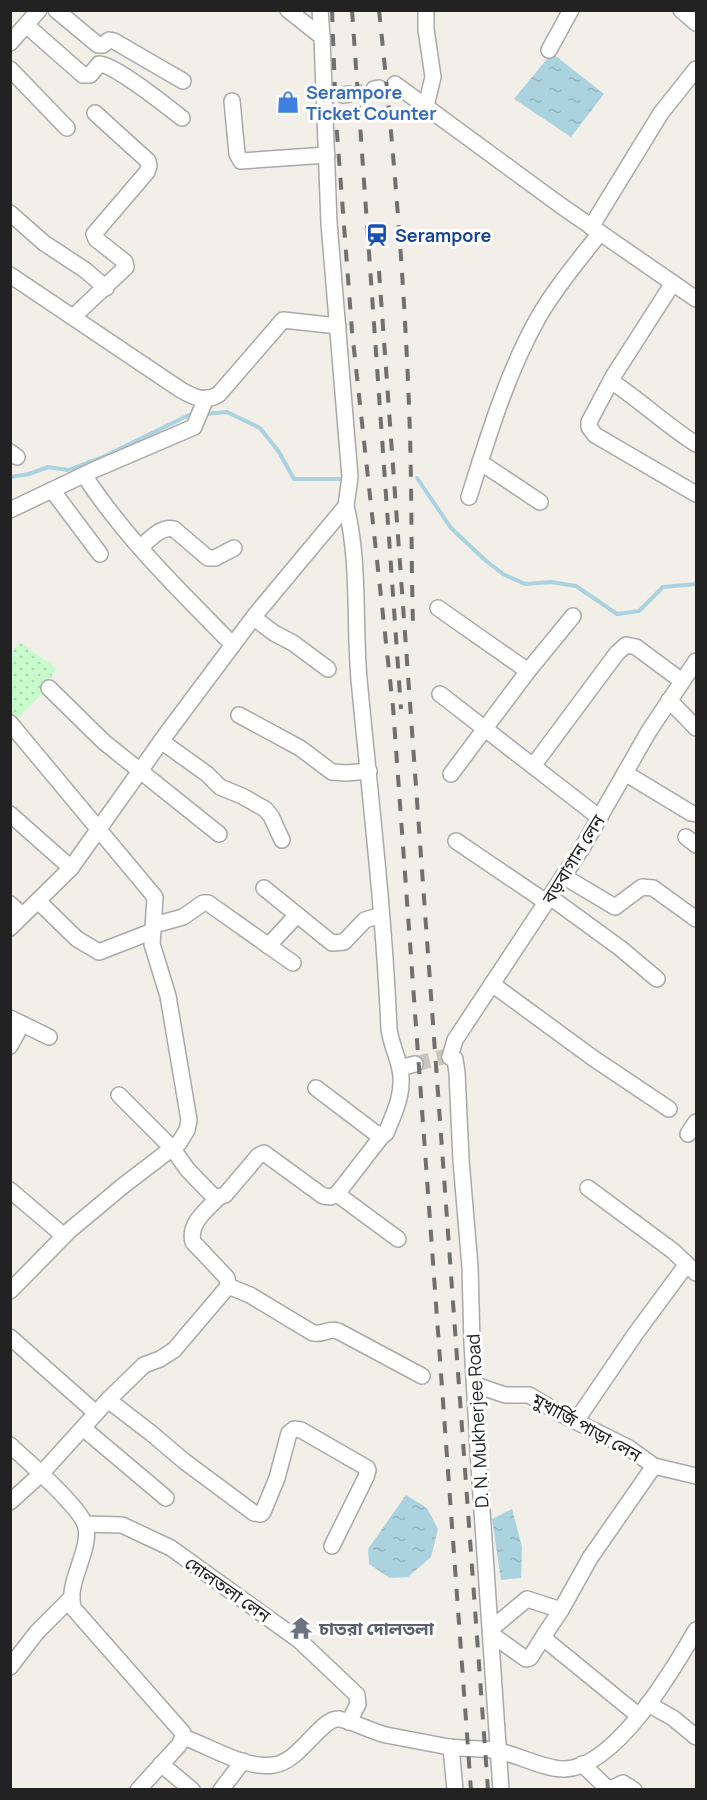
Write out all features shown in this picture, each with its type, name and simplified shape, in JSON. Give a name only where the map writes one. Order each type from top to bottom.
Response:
[{"type":"street","points":[[11,41],[39,10]]},
{"type":"street","points":[[56,10],[98,45],[104,45],[109,40],[114,41],[183,81]]},
{"type":"street","points":[[288,10],[322,37]]},
{"type":"street","points":[[119,1095],[173,1149],[187,1169],[212,1195],[219,1197],[225,1196],[258,1156],[264,1153],[323,1196],[331,1197],[337,1194],[386,1133],[398,1101],[400,1068],[391,1042],[359,676],[355,567],[346,506],[350,477],[329,223],[326,99],[320,10]]},
{"type":"street","points":[[426,10],[426,28],[433,77],[426,106]]},
{"type":"street","points":[[549,50],[571,10]]},
{"type":"street","points":[[681,10],[696,23]]},
{"type":"street","points":[[26,25],[81,73],[89,76],[99,64],[104,64],[126,77],[182,118]]},
{"type":"street","points":[[10,69],[67,128]]},
{"type":"street","points":[[469,497],[509,380],[538,317],[595,230],[662,113],[696,69]]},
{"type":"street","points":[[396,84],[595,230],[696,299]]},
{"type":"street","points":[[231,101],[237,154],[241,161],[327,155]]},
{"type":"street","points":[[73,317],[106,288],[127,265],[96,239],[95,232],[147,172],[149,166],[148,161],[95,114]]},
{"type":"street","points":[[10,213],[44,243],[85,270],[106,288]]},
{"type":"street","points":[[10,275],[181,390],[198,398],[214,398],[219,394],[283,320],[338,326]]},
{"type":"street","points":[[673,283],[611,381],[589,422],[591,431],[696,494]]},
{"type":"street","points":[[611,381],[696,444]]},
{"type":"street","points":[[10,510],[194,427],[206,398]]},
{"type":"street","points":[[480,462],[540,502]]},
{"type":"street","points":[[84,475],[101,501],[180,592],[233,645]]},
{"type":"street","points":[[52,490],[100,554]]},
{"type":"street","points":[[10,928],[71,868],[161,741],[233,645],[346,506]]},
{"type":"street","points":[[141,547],[160,531],[169,528],[174,529],[208,558],[215,558],[234,548]]},
{"type":"street","points":[[438,608],[528,671]]},
{"type":"street","points":[[451,774],[528,671],[573,616]]},
{"type":"street","points":[[254,618],[328,669]]},
{"type":"street","points":[[533,766],[617,653],[626,645],[636,647],[682,681]]},
{"type":"street","name":"বড়বাগান লেন","points":[[448,1056],[455,1040],[548,900],[600,818],[669,700],[696,661]]},
{"type":"street","points":[[49,688],[104,742],[219,834]]},
{"type":"street","points":[[440,693],[600,818]]},
{"type":"street","points":[[669,700],[696,728]]},
{"type":"street","points":[[239,715],[300,748],[332,772],[369,771]]},
{"type":"street","points":[[10,723],[97,830],[154,895],[156,901],[152,944],[168,996],[189,1120],[185,1135],[173,1149],[124,1185],[64,1236],[10,1291]]},
{"type":"street","points":[[161,741],[204,771],[220,787],[265,809],[271,816],[282,840]]},
{"type":"street","points":[[625,773],[696,814]]},
{"type":"street","points":[[10,814],[71,868]]},
{"type":"street","points":[[456,841],[620,948],[657,979]]},
{"type":"street","points":[[563,876],[615,907],[638,889],[649,886],[696,919]]},
{"type":"street","points":[[264,888],[329,941],[337,944],[344,942],[365,920],[381,915]]},
{"type":"street","points":[[38,901],[77,939],[95,951],[103,951],[183,917],[206,903],[293,963]]},
{"type":"street","points":[[10,904],[22,915]]},
{"type":"street","points":[[268,946],[297,915]]},
{"type":"street","points":[[492,984],[593,1058],[669,1109]]},
{"type":"street","points":[[10,1046],[16,1021],[49,1037]]},
{"type":"street","name":"D. N. Mukherjee Road","points":[[448,1056],[455,1059],[457,1073],[501,1790]]},
{"type":"street","points":[[400,1068],[415,1064]]},
{"type":"street","points":[[316,1088],[382,1136]]},
{"type":"street","points":[[576,1421],[636,1333],[692,1268],[673,1251],[588,1188]]},
{"type":"street","points":[[10,1190],[64,1236]]},
{"type":"street","points":[[337,1194],[398,1239]]},
{"type":"street","points":[[10,1502],[41,1474],[108,1400],[144,1365],[174,1350],[228,1286],[227,1278],[193,1242],[191,1234],[198,1220],[219,1197]]},
{"type":"street","points":[[228,1286],[250,1295],[314,1333],[338,1331],[422,1376]]},
{"type":"street","points":[[10,1337],[96,1413]]},
{"type":"street","name":"মুখার্জি পাড়া লেন","points":[[476,1385],[505,1395],[529,1395],[636,1452],[654,1466],[666,1470],[695,1472]]},
{"type":"street","points":[[108,1400],[254,1513],[263,1512],[277,1478],[289,1433],[294,1429],[301,1430],[367,1468],[366,1477],[332,1546]]},
{"type":"street","points":[[82,1428],[166,1498]]},
{"type":"street","points":[[10,1445],[74,1507],[85,1524],[87,1536],[72,1597],[74,1610],[181,1730],[183,1737]]},
{"type":"street","points":[[561,1610],[526,1599],[491,1631],[526,1659],[531,1656],[561,1610],[590,1558],[654,1466]]},
{"type":"street","name":"দোলতলা লেন","points":[[85,1524],[122,1524],[165,1544],[292,1635],[357,1695],[358,1704],[349,1722]]},
{"type":"street","points":[[10,1667],[37,1632],[72,1597]]},
{"type":"street","points":[[183,1737],[243,1761],[276,1765],[296,1755],[329,1720],[337,1719],[381,1733],[451,1747],[498,1751],[562,1769],[582,1764],[610,1747],[639,1716],[671,1674],[696,1630]]},
{"type":"street","points":[[545,1634],[547,1641],[639,1716]]},
{"type":"street","points":[[648,1704],[673,1718],[696,1737]]},
{"type":"street","points":[[138,1790],[183,1737]]},
{"type":"street","points":[[451,1747],[454,1790]]},
{"type":"street","points":[[221,1790],[243,1761]]},
{"type":"street","points":[[161,1764],[192,1790]]},
{"type":"street","points":[[582,1764],[606,1787],[613,1788],[623,1783],[634,1790]]},
{"type":"green space","points":[[19,642],[56,668],[45,691],[12,724],[10,655]]},
{"type":"water","points":[[552,53],[604,94],[571,137],[514,99]]},
{"type":"water","points":[[406,1495],[427,1508],[438,1529],[431,1557],[408,1577],[390,1578],[369,1564],[368,1549]]},
{"type":"water","points":[[512,1509],[522,1547],[521,1578],[501,1580],[492,1519]]},
{"type":"waterway","points":[[205,414],[227,412],[260,428],[279,452],[294,479],[341,479]]},
{"type":"waterway","points":[[10,477],[29,474],[48,467],[68,470],[103,457],[194,414]]},
{"type":"waterway","points":[[417,478],[451,528],[503,574],[525,584],[551,582],[576,586],[617,614],[639,611],[663,587],[696,584]]},
{"type":"tunnel","points":[[349,94],[374,89]]},
{"type":"tunnel","points":[[415,1064],[447,1056]]},
{"type":"railway","points":[[332,10],[336,120],[352,331],[393,707],[471,1790]]},
{"type":"railway","points":[[352,10],[401,709]]},
{"type":"railway","points":[[379,10],[404,307],[410,433],[413,625]]},
{"type":"railway","points":[[379,271],[488,1790]]},
{"type":"place","name":"Serampore Ticket Counter","points":[[288,102]]},
{"type":"place","name":"Serampore","points":[[377,235]]},
{"type":"place","name":"চাতরা দোলতলা","points":[[301,1628]]}]
